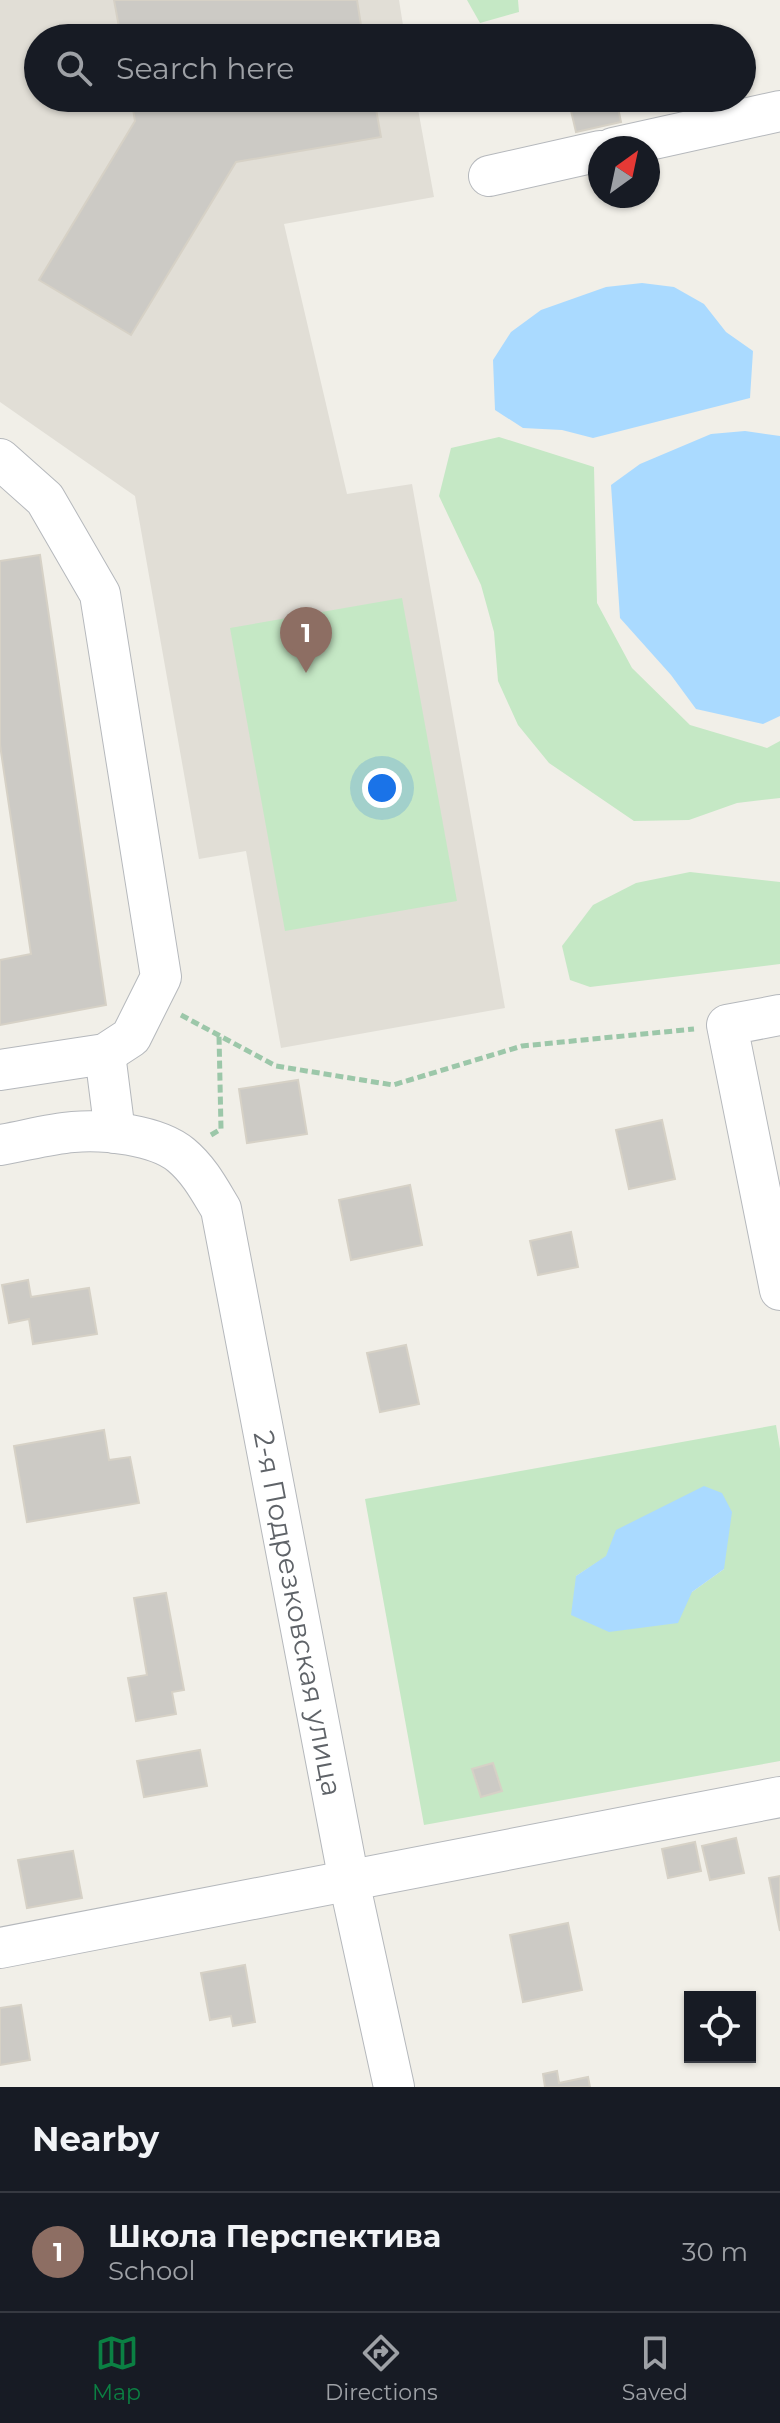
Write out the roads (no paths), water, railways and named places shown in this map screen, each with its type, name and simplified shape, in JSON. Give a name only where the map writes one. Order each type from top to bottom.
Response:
[{"type":"street","points":[[660,138],[780,111]]},
{"type":"street","points":[[489,176],[588,154]]},
{"type":"street","points":[[0,459],[45,499],[100,594],[161,977],[131,1037],[105,1054],[0,1070]]},
{"type":"street","points":[[780,1015],[727,1025],[780,1290]]},
{"type":"street","points":[[0,1145],[74,1131],[115,1133],[105,1054]]},
{"type":"street","name":"2-я Подрезковская улица","points":[[115,1133],[148,1139],[178,1153],[202,1176],[221,1209],[349,1881],[394,2087]]},
{"type":"street","points":[[0,1948],[780,1797]]},
{"type":"water","points":[[642,283],[674,287],[704,304],[726,332],[753,351],[750,398],[593,438],[562,430],[523,428],[495,410],[493,360],[511,332],[541,310],[606,287]]},
{"type":"water","points":[[745,431],[780,436],[780,716],[763,724],[696,709],[671,675],[620,618],[611,485],[640,464],[711,434]]},
{"type":"water","points":[[704,1486],[722,1493],[732,1512],[724,1569],[692,1592],[678,1623],[609,1632],[571,1615],[576,1576],[606,1556],[616,1530]]},
{"type":"place","name":"Школа Перспектива","points":[[306,673]]}]
